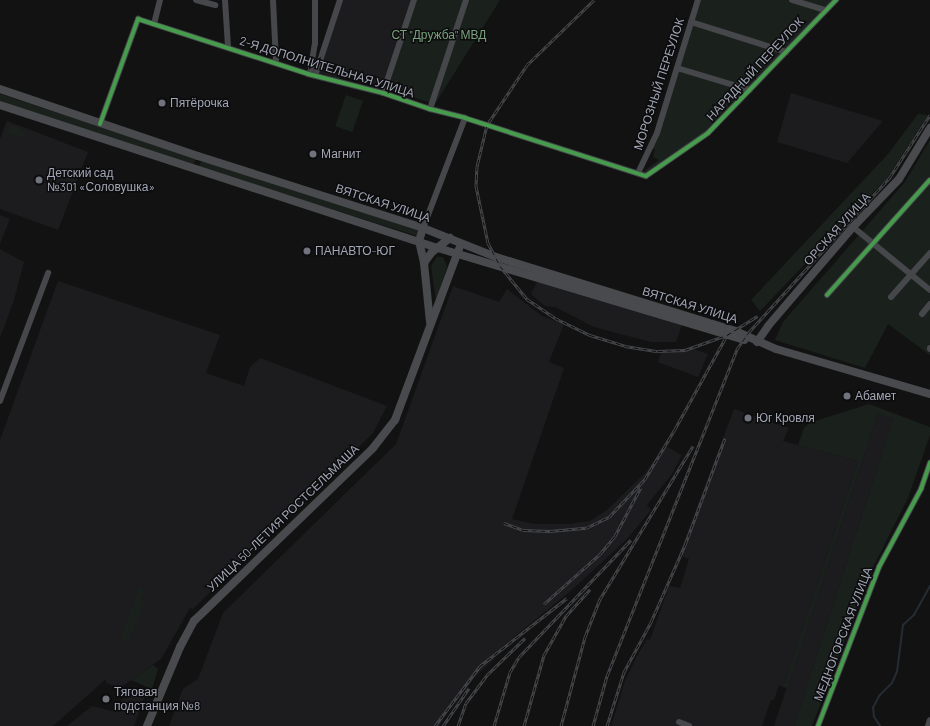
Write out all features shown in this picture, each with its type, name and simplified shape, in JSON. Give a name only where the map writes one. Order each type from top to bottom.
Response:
[{"type":"main road","name":"ВЯТСКАЯ УЛИЦА","points":[[0,89],[100,124],[423,228],[496,257],[735,331],[757,342]]},
{"type":"main road","name":"ВЯТСКАЯ УЛИЦА","points":[[0,105],[194,170],[438,248],[930,394]]},
{"type":"main road","name":"ОРСКАЯ УЛИЦА","points":[[757,342],[768,326],[853,227],[899,179],[930,128]]},
{"type":"main road","points":[[194,170],[199,165],[198,156]]},
{"type":"main road","points":[[423,228],[419,241],[424,263],[430,325]]},
{"type":"main road","points":[[424,263],[450,238]]},
{"type":"main road","name":"УЛИЦА 50-ЛЕТИЯ РОСТСЕЛЬМАША","points":[[147,726],[180,647],[194,621],[373,448],[395,420],[461,243]]},
{"type":"street","points":[[154,24],[160,0]]},
{"type":"street","points":[[196,0],[215,5]]},
{"type":"street","points":[[225,0],[228,47]]},
{"type":"street","points":[[273,0],[276,62]]},
{"type":"street","points":[[312,75],[315,44],[315,0]]},
{"type":"street","points":[[312,75],[340,0]]},
{"type":"street","points":[[383,92],[414,0]]},
{"type":"street","points":[[430,110],[466,0]]},
{"type":"street","name":"МОРОЗНЫЙ ПЕРЕУЛОК","points":[[638,173],[656,133],[698,0]]},
{"type":"street","points":[[792,0],[824,10]]},
{"type":"street","name":"НАРЯДНЫЙ ПЕРЕУЛОК","points":[[646,176],[708,133],[824,10],[836,0]]},
{"type":"street","name":"2-Я ДОПОЛНИТЕЛЬНАЯ УЛИЦА","points":[[100,124],[138,19],[276,62],[312,75],[383,92],[430,110],[465,118],[646,176]]},
{"type":"street","points":[[691,22],[786,52]]},
{"type":"street","points":[[677,68],[750,90]]},
{"type":"street","points":[[423,228],[465,118]]},
{"type":"street","points":[[828,295],[930,180]]},
{"type":"street","points":[[853,227],[930,290]]},
{"type":"street","points":[[891,297],[930,253]]},
{"type":"street","points":[[0,401],[48,273]]},
{"type":"street","points":[[922,314],[930,304]]},
{"type":"street","name":"МЕДНОГОРСКАЯ УЛИЦА","points":[[818,726],[879,567],[921,489],[930,463]]},
{"type":"street","points":[[928,726],[930,720]]},
{"type":"street","points":[[679,722],[689,726]]},
{"type":"shaded area","points":[[342,0],[415,0],[386,89],[341,74],[339,79],[317,72]]},
{"type":"shaded area","points":[[791,93],[883,121],[847,163],[777,142]]},
{"type":"shaded area","name":"Детский сад №301 «Соловушка»","points":[[7,121],[88,152],[58,230],[0,209],[0,139]]},
{"type":"shaded area","points":[[0,215],[10,219],[0,244]]},
{"type":"shaded area","points":[[0,249],[24,262],[14,300],[0,338]]},
{"type":"shaded area","points":[[538,280],[682,325],[676,342],[651,342],[594,327],[555,307],[545,306],[531,294]]},
{"type":"shaded area","points":[[58,281],[220,335],[206,373],[244,386],[250,367],[260,358],[387,406],[373,433],[193,609],[190,608],[161,659],[120,688],[106,683],[106,679],[53,726],[0,726],[0,440]]},
{"type":"shaded area","points":[[453,286],[499,302],[507,289],[542,316],[564,324],[549,362],[564,368],[512,519],[534,524],[568,524],[590,521],[607,510],[647,471],[664,445],[682,455],[672,474],[647,505],[651,510],[627,539],[574,588],[491,656],[494,659],[476,676],[446,713],[439,726],[169,726],[183,689],[198,679],[223,613],[396,444]]},
{"type":"shaded area","points":[[693,349],[708,354],[698,377],[658,362],[661,353]]},
{"type":"shaded area","points":[[734,409],[789,428],[783,441],[858,461],[783,687],[779,685],[774,700],[771,700],[762,726],[611,726],[625,681],[647,639],[650,640],[669,586],[680,588],[689,559],[679,555]]},
{"type":"shaded area","points":[[878,414],[893,419],[794,726],[774,726]]},
{"type":"shaded area","points":[[134,687],[145,695],[134,726],[67,726],[92,706],[112,711]]},
{"type":"green space","name":"СТ \"Дружба\" МВД","points":[[415,0],[500,0],[435,104],[386,89]]},
{"type":"green space","points":[[701,0],[839,0],[722,121],[646,175],[641,173],[659,160],[653,157],[655,149],[652,149]]},
{"type":"green space","points":[[0,94],[196,158],[194,164],[0,101]]},
{"type":"green space","points":[[346,95],[363,101],[352,132],[335,126]]},
{"type":"green space","points":[[918,114],[928,115],[888,177],[760,311],[751,300],[888,154]]},
{"type":"green space","points":[[10,125],[26,131],[23,139],[7,132]]},
{"type":"green space","points":[[930,140],[930,355],[888,324],[865,368],[775,340],[783,322],[905,182]]},
{"type":"green space","points":[[201,161],[415,228],[419,231],[417,236],[199,167]]},
{"type":"green space","points":[[437,257],[443,257],[447,266],[436,301],[431,266]]},
{"type":"green space","points":[[869,404],[930,427],[930,435],[908,498],[871,571],[812,726],[794,726],[893,419],[878,414],[787,688],[783,687],[858,461],[798,445],[804,428],[809,423]]},
{"type":"green space","points":[[139,587],[144,589],[140,601],[144,605],[127,642],[121,639]]},
{"type":"green space","points":[[153,665],[158,669],[152,689],[131,680]]},
{"type":"waterway","points":[[880,726],[874,717],[873,708],[879,696],[892,683],[897,672],[903,625],[914,615],[930,586]]},
{"type":"railway","points":[[594,0],[527,65],[487,125],[477,166],[476,186],[488,243],[500,266],[527,299],[555,318],[590,335],[625,346],[658,351],[685,350],[727,335],[758,316]]},
{"type":"railway","points":[[593,726],[607,676],[737,349],[749,332],[890,177],[930,115]]},
{"type":"railway","points":[[504,523],[523,530],[550,531],[586,528],[609,517],[645,479],[675,429],[727,335]]},
{"type":"railway","points":[[607,726],[624,672],[651,622],[685,545],[725,438]]},
{"type":"railway","points":[[561,726],[585,637],[600,599],[693,446]]},
{"type":"railway","points":[[544,604],[600,554],[615,536],[641,487]]},
{"type":"railway","points":[[494,726],[510,672],[519,657],[631,540]]},
{"type":"railway","points":[[524,726],[544,655],[566,616],[590,589]]},
{"type":"railway","points":[[435,726],[480,666],[567,598]]},
{"type":"railway","points":[[458,726],[466,703],[487,675],[525,638]]},
{"type":"railway","points":[[443,726],[469,688]]},
{"type":"cycle path","points":[[100,124],[138,19],[308,74],[383,93],[646,176],[708,133],[836,0]]},
{"type":"cycle path","points":[[827,295],[930,180]]},
{"type":"cycle path","points":[[818,726],[879,567],[921,489],[930,463]]},
{"type":"place","name":"Пятёрочка","points":[[162,103]]},
{"type":"place","name":"Магнит","points":[[313,154]]},
{"type":"place","name":"Детский сад №301 «Соловушка»","points":[[39,180]]},
{"type":"place","name":"ПАНАВТО-ЮГ","points":[[307,251]]},
{"type":"place","name":"Абамет","points":[[847,396]]},
{"type":"place","name":"Юг Кровля","points":[[748,418]]},
{"type":"place","name":"Тяговая подстанция №8","points":[[106,699]]}]
